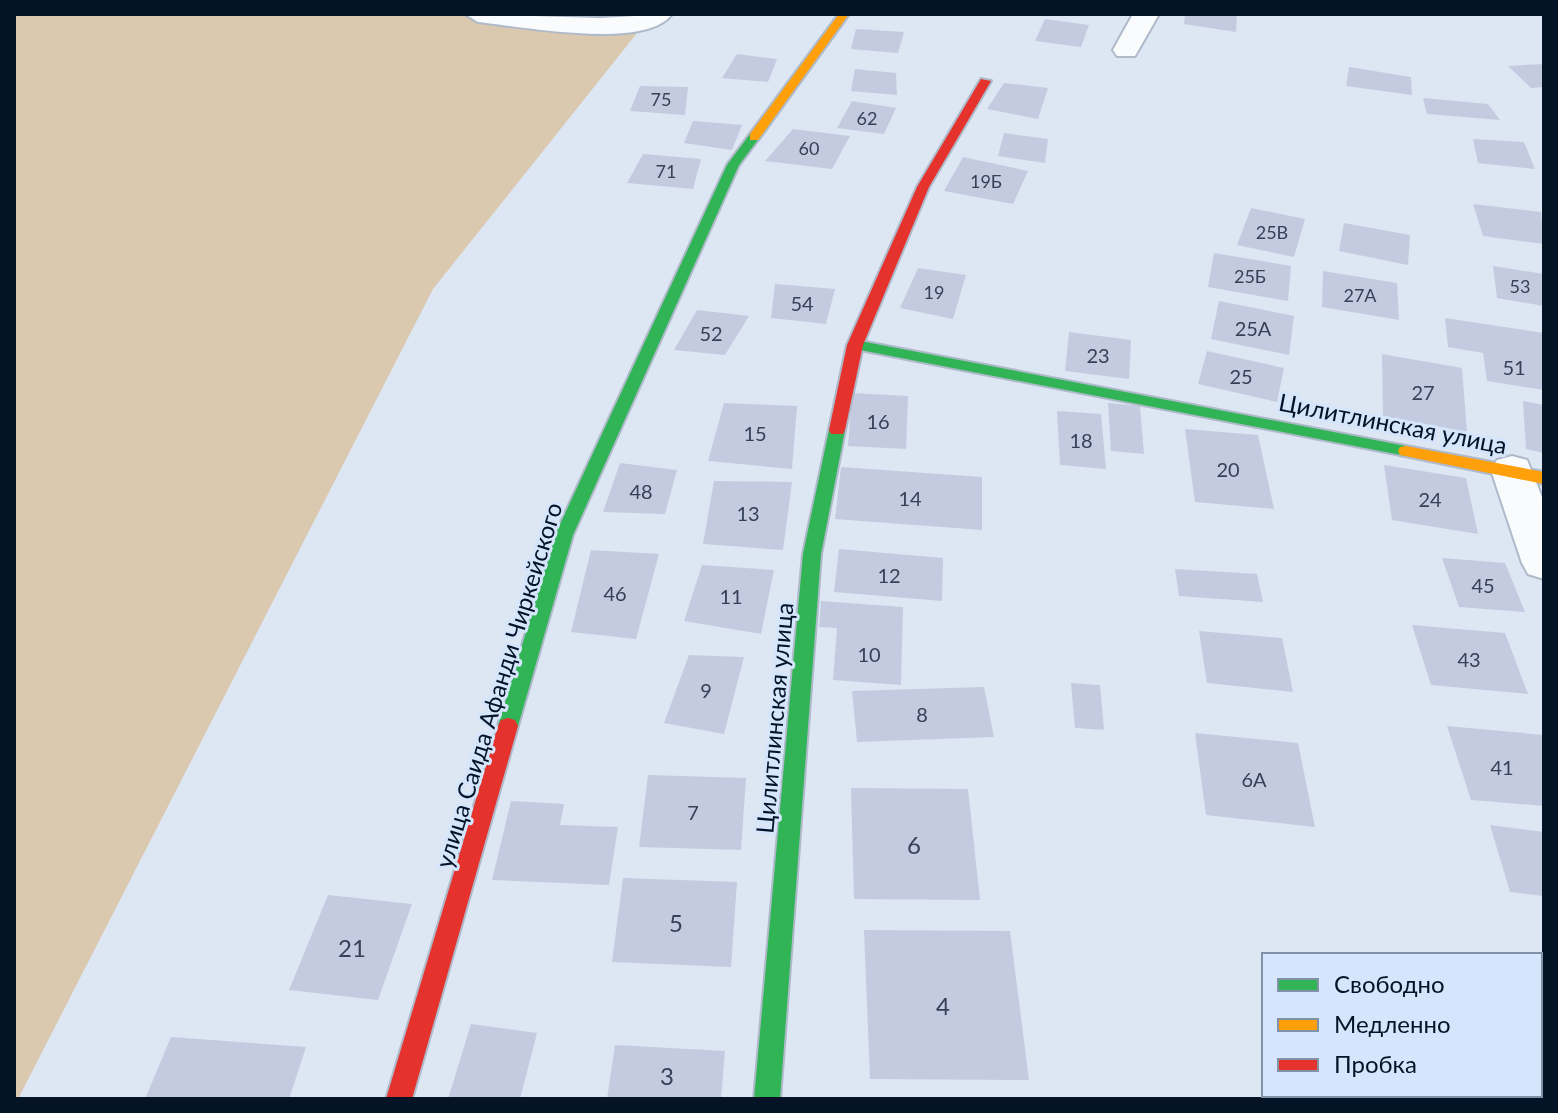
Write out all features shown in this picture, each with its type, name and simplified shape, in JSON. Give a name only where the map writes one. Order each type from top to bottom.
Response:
[{"type":"street","points":[[478,14],[650,19]]},
{"type":"street","name":"улица Саида Афанди Чиркейского","points":[[399,1099],[564,535],[733,165],[844,14]]},
{"type":"street","points":[[1126,50],[1146,14]]},
{"type":"street","name":"Цилитлинская улица","points":[[767,1099],[812,554],[855,345],[923,187],[985,81]]},
{"type":"street","name":"Цилитлинская улица","points":[[855,345],[1528,474]]},
{"type":"street","points":[[1528,474],[1544,563]]},
{"type":"shaded area","points":[[14,14],[425,14],[645,23],[433,289],[18,1099],[14,1099]]},
{"type":"building","points":[[1185,14],[1237,14],[1236,32],[1184,24]]},
{"type":"building","points":[[1045,19],[1089,25],[1081,47],[1035,41]]},
{"type":"building","points":[[856,29],[904,32],[898,53],[851,49]]},
{"type":"building","points":[[737,54],[777,59],[768,82],[722,78]]},
{"type":"building","points":[[1544,64],[1544,87],[1531,88],[1508,66]]},
{"type":"building","points":[[1349,67],[1411,77],[1412,95],[1346,86]]},
{"type":"building","points":[[855,69],[896,73],[897,95],[851,91]]},
{"type":"building","points":[[1004,83],[1048,88],[1038,119],[987,109]]},
{"type":"building","points":[[640,86],[688,87],[685,115],[630,111]]},
{"type":"building","points":[[1423,98],[1488,104],[1500,120],[1427,114]]},
{"type":"building","points":[[852,101],[896,108],[884,134],[837,128]]},
{"type":"building","points":[[693,121],[742,125],[732,150],[684,143]]},
{"type":"building","points":[[793,129],[850,136],[832,169],[765,161]]},
{"type":"building","points":[[1004,133],[1048,139],[1045,163],[998,156]]},
{"type":"building","points":[[1473,139],[1524,142],[1535,169],[1478,163]]},
{"type":"building","points":[[643,154],[701,159],[693,189],[627,183]]},
{"type":"building","points":[[963,157],[1028,171],[1013,204],[944,191]]},
{"type":"building","points":[[1473,204],[1541,212],[1544,244],[1483,236]]},
{"type":"building","points":[[1251,208],[1305,219],[1294,257],[1237,245]]},
{"type":"building","points":[[1344,223],[1410,235],[1408,265],[1339,251]]},
{"type":"building","points":[[1214,253],[1291,266],[1288,301],[1208,287]]},
{"type":"building","points":[[1493,266],[1544,274],[1544,306],[1497,298]]},
{"type":"building","points":[[918,268],[966,275],[953,319],[900,308]]},
{"type":"building","points":[[1323,271],[1397,283],[1399,320],[1322,307]]},
{"type":"building","points":[[775,284],[835,289],[826,324],[771,318]]},
{"type":"building","points":[[1219,301],[1294,316],[1289,355],[1211,339]]},
{"type":"building","points":[[697,310],[749,316],[725,355],[674,350]]},
{"type":"building","points":[[1445,318],[1544,333],[1544,390],[1487,381],[1483,353],[1448,347]]},
{"type":"building","points":[[1069,332],[1131,340],[1129,379],[1065,371]]},
{"type":"building","points":[[1207,351],[1284,368],[1277,402],[1198,384]]},
{"type":"building","points":[[1382,354],[1462,368],[1467,432],[1383,416]]},
{"type":"building","points":[[852,393],[908,396],[906,449],[848,446]]},
{"type":"building","points":[[1523,401],[1544,405],[1544,453],[1526,449]]},
{"type":"building","points":[[724,403],[797,406],[792,469],[708,461]]},
{"type":"building","points":[[1108,403],[1140,406],[1144,454],[1111,451]]},
{"type":"building","points":[[1057,411],[1101,414],[1106,469],[1060,465]]},
{"type":"building","points":[[1185,429],[1258,435],[1274,509],[1195,502]]},
{"type":"building","points":[[620,463],[677,470],[665,514],[603,512]]},
{"type":"building","points":[[1384,465],[1466,478],[1478,534],[1392,520]]},
{"type":"building","points":[[841,467],[982,477],[982,530],[835,519]]},
{"type":"building","points":[[714,481],[792,482],[783,550],[703,544]]},
{"type":"building","points":[[839,549],[943,558],[942,601],[834,592]]},
{"type":"building","points":[[591,550],[659,554],[636,639],[571,632]]},
{"type":"building","points":[[1442,558],[1505,563],[1525,612],[1459,607]]},
{"type":"building","points":[[702,565],[774,570],[761,634],[684,621]]},
{"type":"building","points":[[1175,569],[1257,574],[1263,602],[1179,596]]},
{"type":"building","points":[[821,601],[903,607],[901,685],[833,680],[837,628],[819,627]]},
{"type":"building","points":[[1412,625],[1505,633],[1528,694],[1431,685]]},
{"type":"building","points":[[1199,631],[1282,638],[1293,692],[1207,683]]},
{"type":"building","points":[[689,655],[744,657],[724,734],[664,723]]},
{"type":"building","points":[[1071,683],[1100,685],[1104,730],[1075,728]]},
{"type":"building","points":[[984,687],[994,737],[857,742],[852,691]]},
{"type":"building","points":[[1447,726],[1544,735],[1544,806],[1471,800]]},
{"type":"building","points":[[1195,733],[1298,743],[1315,827],[1206,815]]},
{"type":"building","points":[[648,775],[746,778],[741,850],[639,847]]},
{"type":"building","points":[[851,788],[968,789],[980,900],[854,899]]},
{"type":"building","points":[[511,801],[564,804],[560,825],[618,827],[609,885],[492,880]]},
{"type":"building","points":[[1490,825],[1544,832],[1544,896],[1510,892]]},
{"type":"building","points":[[623,878],[737,882],[731,967],[612,962]]},
{"type":"building","points":[[328,895],[412,904],[378,1000],[289,990]]},
{"type":"building","points":[[864,930],[1010,931],[1029,1080],[870,1079]]},
{"type":"building","points":[[1542,956],[1544,956],[1542,1077]]},
{"type":"building","points":[[471,1024],[537,1033],[520,1099],[448,1099]]},
{"type":"building","points":[[171,1037],[306,1047],[289,1099],[145,1099]]},
{"type":"building","points":[[615,1045],[725,1051],[721,1099],[607,1099]]},
{"type":"building","points":[[1378,1097],[1500,1099],[1378,1099]]},
{"type":"traffic: fast","points":[[508,726],[564,535],[733,165],[754,137]]},
{"type":"traffic: fast","points":[[855,345],[1406,451]]},
{"type":"traffic: fast","points":[[767,1099],[812,554],[837,430]]},
{"type":"traffic: slow","points":[[754,137],[844,14]]},
{"type":"traffic: slow","points":[[1406,451],[1544,478]]},
{"type":"traffic: jam","points":[[837,430],[855,345],[923,187],[985,81]]},
{"type":"traffic: jam","points":[[399,1099],[508,726]]}]
